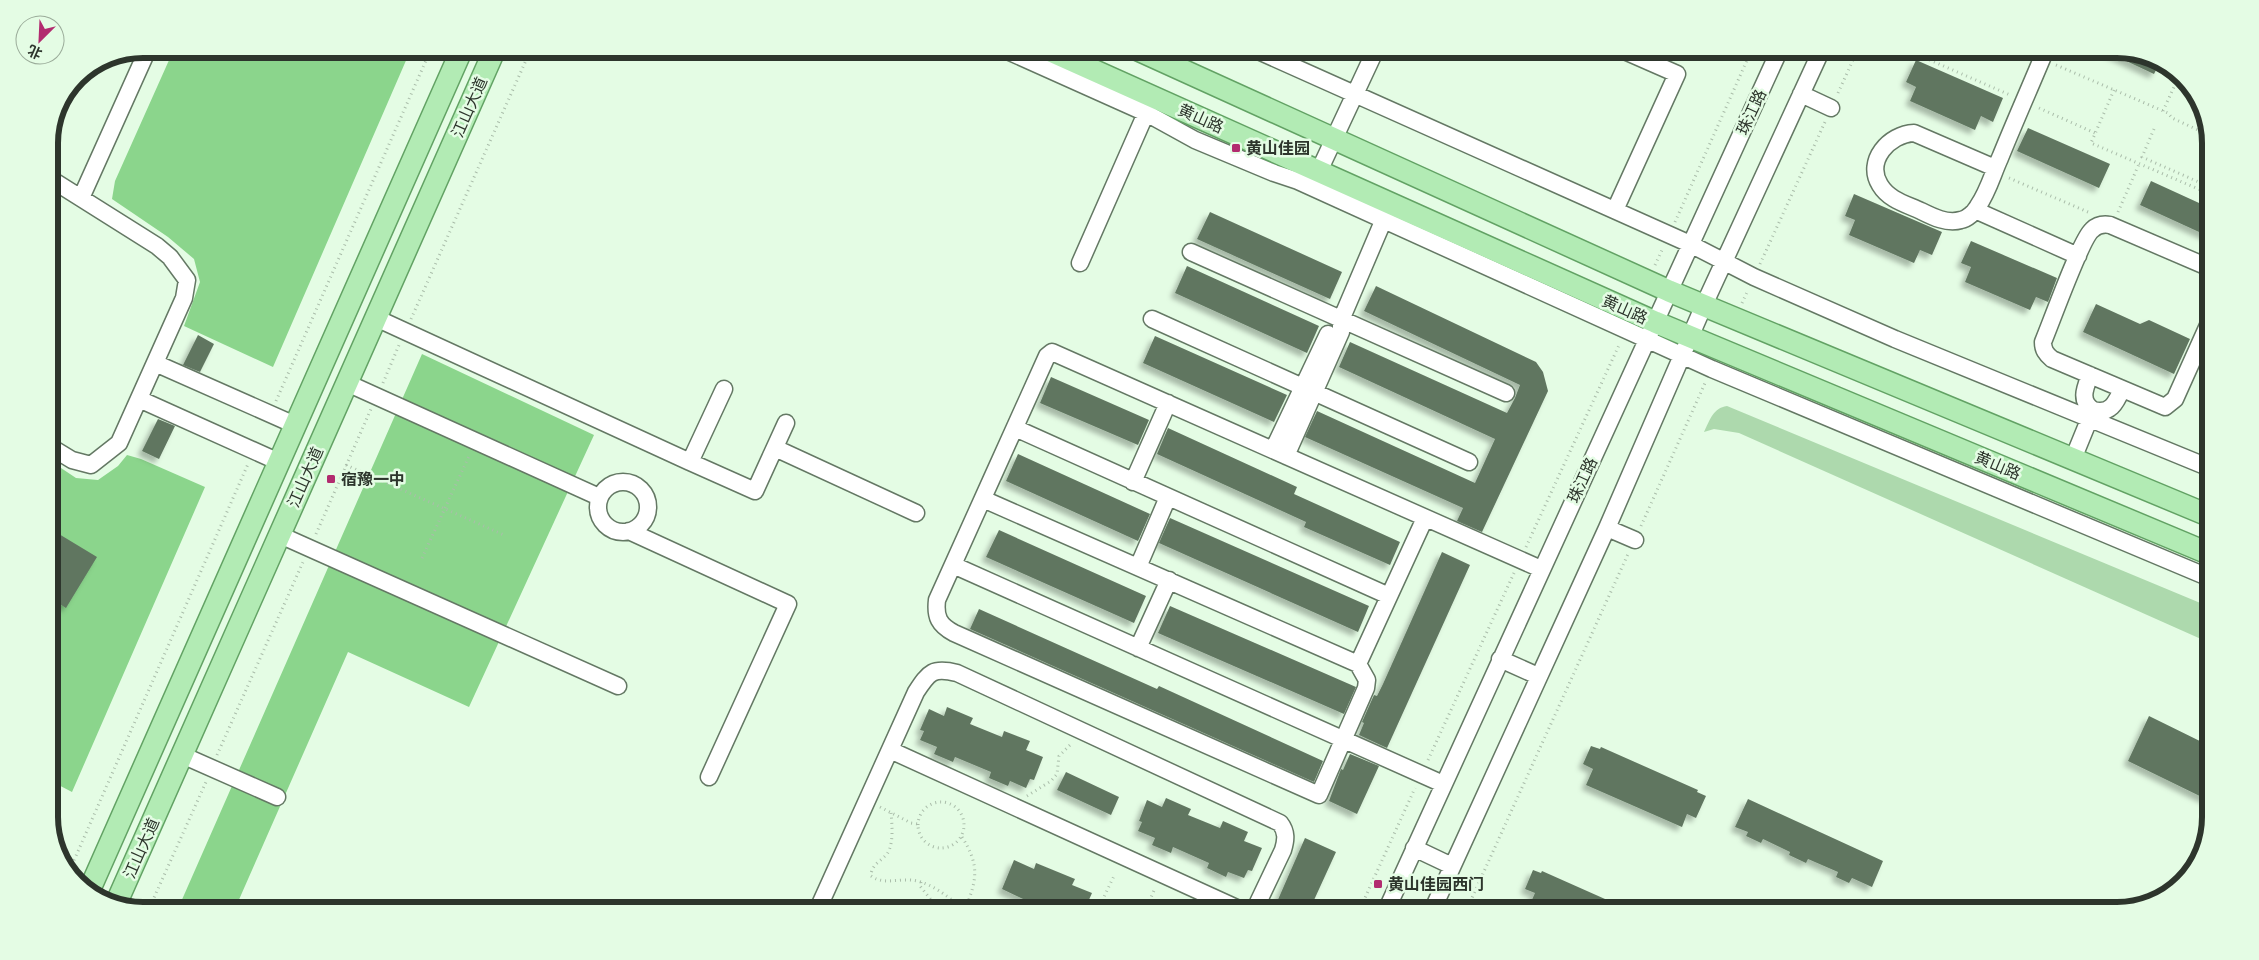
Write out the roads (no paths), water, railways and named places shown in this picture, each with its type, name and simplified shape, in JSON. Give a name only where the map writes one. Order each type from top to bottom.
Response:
[{"type":"main road","name":"江山大道","points":[[91,886],[458,58]]},
{"type":"main road","name":"江山大道","points":[[118,899],[491,58]]},
{"type":"main road","name":"黄山路","points":[[1063,58],[1150,105],[1319,171],[1387,212],[1651,331],[2202,551]]},
{"type":"main road","points":[[1156,58],[1648,281],[2202,512]]},
{"type":"street","points":[[81,198],[144,58]]},
{"type":"street","points":[[1027,58],[1150,105],[1195,140],[1274,173],[1387,212],[1625,331],[1651,331]]},
{"type":"street","points":[[1274,58],[1669,234],[1754,277],[1895,340],[2092,414],[2201,464]]},
{"type":"street","points":[[1319,171],[1372,58]]},
{"type":"street","points":[[1615,210],[1677,74],[1641,58]]},
{"type":"street","name":"珠江路","points":[[1390,902],[1776,58]]},
{"type":"street","points":[[1436,902],[1607,528],[1704,305],[1818,58]]},
{"type":"street","points":[[1995,170],[1914,133],[1904,133],[1892,138],[1880,153],[1875,176],[1888,196],[1938,219],[1950,222],[1962,220],[1975,210],[1995,170],[2042,58]]},
{"type":"street","points":[[1801,94],[1831,108]]},
{"type":"street","points":[[1080,262],[1150,105]]},
{"type":"street","points":[[58,184],[157,246],[170,257],[187,280],[184,298],[119,443],[91,465],[72,460],[58,451]]},
{"type":"street","points":[[1975,210],[2078,256]]},
{"type":"street","points":[[1280,453],[1309,389],[1330,329],[1341,320],[1387,212]]},
{"type":"street","points":[[2201,264],[2108,225],[2090,232],[2078,256],[2043,342],[2043,348],[2052,359],[2162,406],[2172,403],[2201,341]]},
{"type":"street","points":[[1191,252],[1506,393]]},
{"type":"street","points":[[376,318],[755,491],[786,423]]},
{"type":"street","points":[[1152,318],[1469,462]]},
{"type":"street","points":[[1686,346],[1712,369],[2202,574]]},
{"type":"street","points":[[983,499],[1358,664],[1367,680],[1366,688],[1319,794],[963,637],[944,628],[938,620],[937,600],[1047,356],[1052,352],[1541,569]]},
{"type":"street","points":[[155,363],[295,425]]},
{"type":"street","points":[[2090,375],[2085,388],[2084,399],[2092,414]]},
{"type":"street","points":[[347,383],[599,498]]},
{"type":"street","points":[[690,462],[724,389]]},
{"type":"street","points":[[2092,414],[2113,407],[2122,389]]},
{"type":"street","points":[[139,399],[279,462]]},
{"type":"street","points":[[1133,482],[1168,403]]},
{"type":"street","points":[[2073,459],[2092,414]]},
{"type":"street","points":[[1014,428],[1389,596]]},
{"type":"street","points":[[775,448],[916,513]]},
{"type":"street","points":[[628,482],[642,490],[647,498],[647,515],[636,528],[629,531],[621,532],[607,526],[598,513],[599,498],[610,484],[628,482]]},
{"type":"street","points":[[1138,567],[1168,497]]},
{"type":"street","points":[[1358,664],[1425,518]]},
{"type":"street","points":[[1607,528],[1634,540]]},
{"type":"street","points":[[629,531],[788,604],[709,777]]},
{"type":"street","points":[[280,535],[618,686]]},
{"type":"street","points":[[953,565],[1443,784]]},
{"type":"street","points":[[1138,648],[1169,580]]},
{"type":"street","points":[[1500,659],[1538,676]]},
{"type":"street","points":[[820,902],[916,692],[925,678],[934,671],[943,669],[957,673],[1280,823],[1285,829],[1286,840],[1258,902]]},
{"type":"street","points":[[890,750],[1223,902]]},
{"type":"street","points":[[182,755],[276,797]]},
{"type":"street","points":[[1414,848],[1452,866]]},
{"type":"place","name":"黄山佳园","points":[[1236,148]]},
{"type":"place","name":"宿豫一中","points":[[331,479]]},
{"type":"place","name":"黄山佳园西门","points":[[1378,884]]}]
